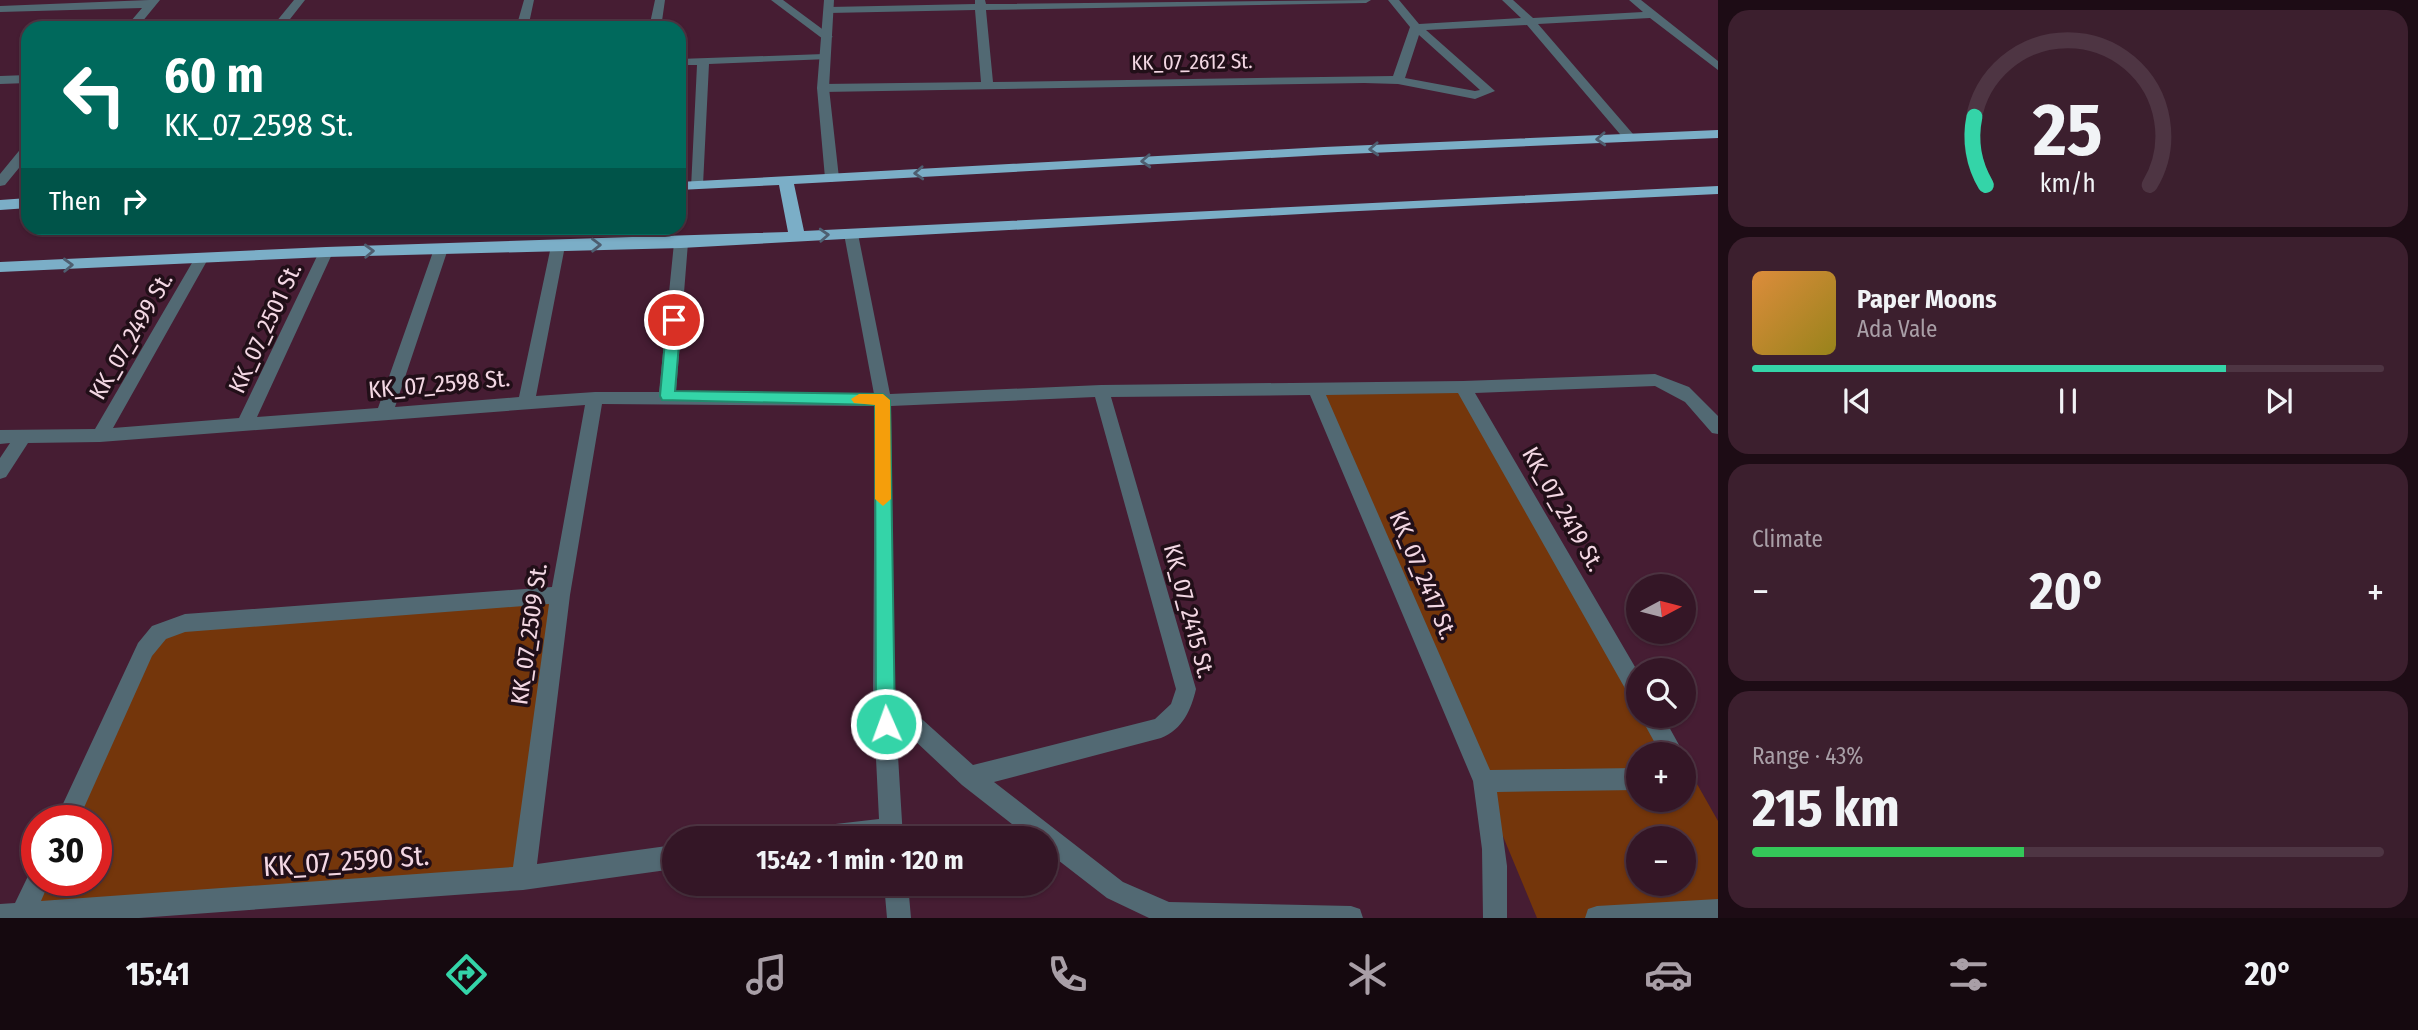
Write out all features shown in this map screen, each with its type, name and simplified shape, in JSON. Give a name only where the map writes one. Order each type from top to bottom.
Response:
[{"type":"highway","points":[[686,186],[1718,134]]},
{"type":"highway","points":[[786,181],[796,237]]},
{"type":"highway","points":[[0,267],[326,252],[681,243],[1718,190]]},
{"type":"highway","points":[[0,205],[21,204]]},
{"type":"street","points":[[3,9],[15,0]]},
{"type":"street","points":[[283,21],[300,0]]},
{"type":"street","points":[[524,21],[529,0]]},
{"type":"street","points":[[656,21],[660,0]]},
{"type":"street","points":[[776,0],[827,37]]},
{"type":"street","points":[[832,178],[823,88],[829,5],[1366,0]]},
{"type":"street","points":[[1393,0],[1416,27]]},
{"type":"street","points":[[1507,0],[1529,20],[1629,137]]},
{"type":"street","points":[[1634,0],[1718,67]]},
{"type":"street","points":[[3,9],[153,3]]},
{"type":"street","points":[[137,21],[153,3]]},
{"type":"street","points":[[980,5],[987,84]]},
{"type":"street","points":[[1416,27],[1654,15]]},
{"type":"street","points":[[1398,80],[1416,27]]},
{"type":"street","name":"KK_07_2612 St.","points":[[823,88],[1398,80],[1475,95],[1486,93],[1489,88],[1416,27]]},
{"type":"street","points":[[686,62],[824,57]]},
{"type":"street","points":[[696,186],[703,61]]},
{"type":"street","points":[[0,80],[21,79]]},
{"type":"street","points":[[0,182],[21,157]]},
{"type":"street","points":[[851,234],[883,400],[884,698],[891,826]]},
{"type":"street","points":[[667,396],[681,243]]},
{"type":"street","points":[[527,401],[558,246]]},
{"type":"street","points":[[385,412],[441,249]]},
{"type":"street","name":"KK_07_2501 St.","points":[[245,424],[326,252]]},
{"type":"street","name":"KK_07_2499 St.","points":[[100,435],[201,259]]},
{"type":"street","name":"KK_07_2598 St.","points":[[0,437],[100,435],[595,398],[667,396],[883,400],[1101,391],[1463,387],[1655,380],[1674,384],[1700,405],[1718,428]]},
{"type":"street","name":"KK_07_2419 St.","points":[[1463,387],[1626,671]]},
{"type":"street","name":"KK_07_2417 St.","points":[[1315,388],[1483,781],[1496,853],[1495,918]]},
{"type":"street","name":"KK_07_2415 St.","points":[[970,776],[1161,728],[1180,710],[1186,689],[1101,391]]},
{"type":"street","name":"KK_07_2509 St.","points":[[523,878],[560,595],[595,398]]},
{"type":"street","points":[[0,472],[23,437]]},
{"type":"street","points":[[73,805],[145,650],[159,632],[185,623],[560,595]]},
{"type":"street","points":[[884,698],[970,776],[1115,890],[1169,916],[1350,918]]},
{"type":"street","points":[[1483,781],[1626,779]]},
{"type":"street","name":"KK_07_2590 St.","points":[[11,915],[119,913],[523,878],[662,860]]},
{"type":"street","name":"KK_07_2590 St.","points":[[11,915],[26,896]]},
{"type":"street","points":[[897,896],[899,918]]},
{"type":"street","points":[[1597,918],[1718,911]]},
{"type":"shaded area","points":[[1316,387],[1470,387],[1626,661],[1626,728],[1665,728],[1673,742],[1626,742],[1626,812],[1696,812],[1696,782],[1718,821],[1718,918],[1537,918]]},
{"type":"shaded area","points":[[560,595],[523,878],[22,915],[31,896],[112,896],[112,805],[73,805],[145,650],[185,623]]},
{"type":"slow traffic","points":[[859,399],[883,400],[883,499]]},
{"type":"route","points":[[674,320],[667,396],[883,400],[886,724]]}]
